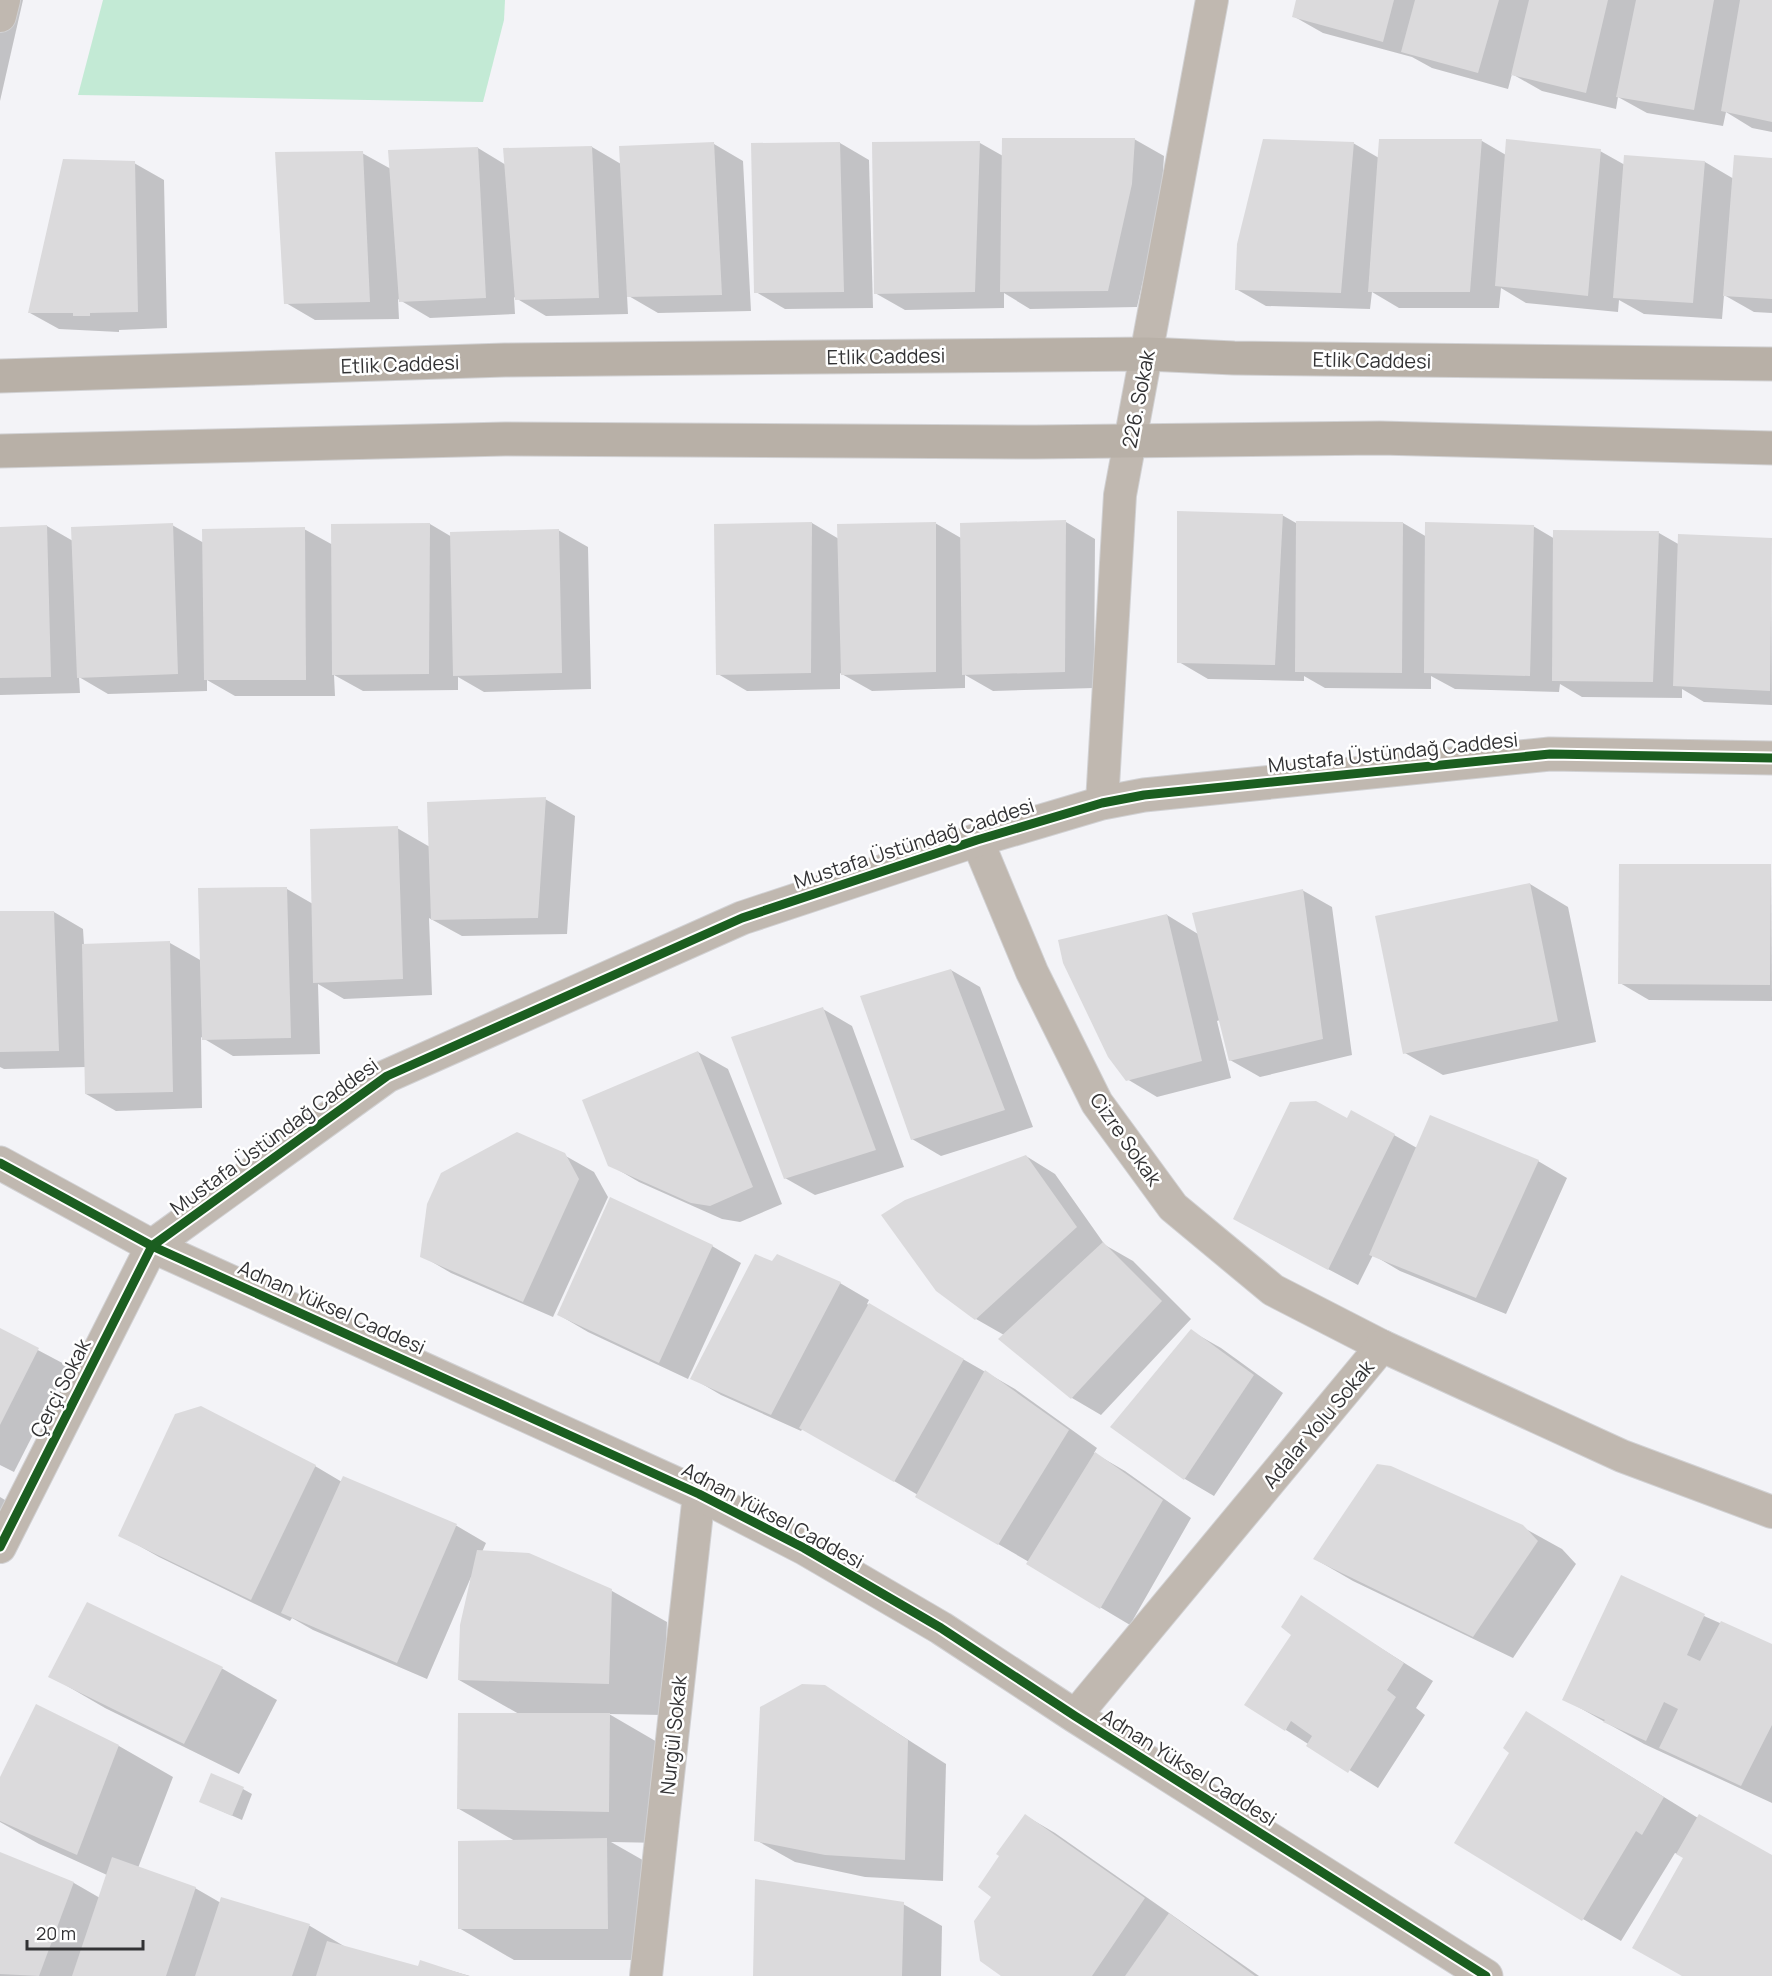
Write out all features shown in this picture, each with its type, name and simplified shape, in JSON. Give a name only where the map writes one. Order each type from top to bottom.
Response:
[{"type":"main road","name":"Etlik Caddesi","points":[[0,376],[505,360],[1147,354],[1234,358],[1772,364]]},
{"type":"main road","points":[[0,451],[505,439],[1036,442],[1129,439],[1380,438],[1772,448]]},
{"type":"street","points":[[0,16],[4,0]]},
{"type":"street","name":"226. Sokak","points":[[1102,803],[1120,495],[1212,0]]},
{"type":"street","name":"Mustafa Üstündağ Caddesi","points":[[152,1246],[387,1076],[742,918],[977,840],[1102,803],[1144,795],[1550,754],[1772,758]]},
{"type":"street","name":"Cizre Sokak","points":[[977,840],[1032,972],[1097,1103],[1173,1207],[1273,1290],[1382,1346]]},
{"type":"street","name":"Adnan Yüksel Caddesi","points":[[0,1163],[152,1246],[699,1494],[804,1548],[941,1628],[1075,1716],[1486,1976]]},
{"type":"street","name":"Çerçi Sokak","points":[[0,1547],[152,1246]]},
{"type":"street","name":"Adalar Yolu Sokak","points":[[1075,1716],[1382,1346],[1622,1456],[1772,1512]]},
{"type":"street","name":"Nurgül Sokak","points":[[646,1976],[699,1494]]},
{"type":"green space","points":[[103,0],[505,0],[504,20],[483,102],[78,95]]},
{"type":"building","points":[[1296,0],[1394,0],[1383,42],[1292,17]]},
{"type":"building","points":[[1415,0],[1499,0],[1478,73],[1401,52]]},
{"type":"building","points":[[1529,0],[1608,0],[1586,93],[1511,75]]},
{"type":"building","points":[[1636,0],[1714,0],[1694,110],[1616,97]]},
{"type":"building","points":[[1740,0],[1772,0],[1772,122],[1721,111]]},
{"type":"building","points":[[1002,138],[1135,138],[1132,184],[1108,291],[1000,292]]},
{"type":"building","points":[[1263,139],[1354,142],[1341,293],[1235,290],[1237,244]]},
{"type":"building","points":[[1379,139],[1482,139],[1470,292],[1368,292]]},
{"type":"building","points":[[1506,139],[1601,149],[1588,296],[1495,286]]},
{"type":"building","points":[[980,141],[975,292],[874,294],[872,142]]},
{"type":"building","points":[[714,142],[722,295],[627,297],[619,146]]},
{"type":"building","points":[[840,142],[844,292],[754,293],[751,143]]},
{"type":"building","points":[[592,146],[599,298],[515,300],[503,148]]},
{"type":"building","points":[[478,147],[486,298],[399,302],[388,150]]},
{"type":"building","points":[[363,151],[370,302],[284,304],[275,152]]},
{"type":"building","points":[[1624,155],[1705,161],[1693,303],[1613,298]]},
{"type":"building","points":[[1734,155],[1772,158],[1772,299],[1723,296]]},
{"type":"building","points":[[63,159],[135,161],[138,312],[90,313],[90,316],[73,316],[73,313],[28,313]]},
{"type":"building","points":[[1177,511],[1283,514],[1275,665],[1177,663]]},
{"type":"building","points":[[1066,520],[1065,672],[962,675],[960,523]]},
{"type":"building","points":[[1296,521],[1403,522],[1402,673],[1295,672]]},
{"type":"building","points":[[812,522],[811,673],[716,675],[714,524]]},
{"type":"building","points":[[936,522],[936,672],[841,675],[837,524]]},
{"type":"building","points":[[1425,522],[1534,525],[1530,676],[1424,673]]},
{"type":"building","points":[[173,523],[178,674],[77,678],[71,527]]},
{"type":"building","points":[[430,523],[429,674],[332,675],[331,524]]},
{"type":"building","points":[[47,525],[51,677],[0,678],[0,527]]},
{"type":"building","points":[[305,527],[306,680],[204,680],[202,529]]},
{"type":"building","points":[[559,529],[562,673],[453,676],[450,532]]},
{"type":"building","points":[[1553,530],[1659,531],[1653,682],[1552,681]]},
{"type":"building","points":[[1678,534],[1772,538],[1770,691],[1673,686]]},
{"type":"building","points":[[546,797],[538,918],[431,920],[427,802]]},
{"type":"building","points":[[398,826],[403,979],[313,983],[310,829]]},
{"type":"building","points":[[1619,864],[1771,864],[1770,985],[1618,984]]},
{"type":"building","points":[[1530,883],[1558,1021],[1403,1054],[1375,916]]},
{"type":"building","points":[[287,887],[291,1038],[202,1040],[198,888]]},
{"type":"building","points":[[1303,889],[1323,1039],[1229,1061],[1192,913]]},
{"type":"building","points":[[0,911],[54,911],[59,1051],[0,1052]]},
{"type":"building","points":[[1167,914],[1202,1061],[1126,1081],[1108,1057],[1063,963],[1058,940]]},
{"type":"building","points":[[170,941],[173,1092],[85,1094],[82,944]]},
{"type":"building","points":[[951,969],[1005,1110],[911,1140],[860,996]]},
{"type":"building","points":[[823,1007],[876,1150],[784,1179],[731,1037]]},
{"type":"building","points":[[698,1051],[753,1187],[710,1206],[691,1203],[608,1166],[582,1100]]},
{"type":"building","points":[[1316,1101],[1347,1118],[1351,1110],[1395,1134],[1328,1270],[1233,1219],[1290,1102]]},
{"type":"building","points":[[1430,1115],[1539,1160],[1476,1298],[1369,1255]]},
{"type":"building","points":[[517,1132],[565,1153],[579,1179],[523,1302],[420,1257],[427,1204],[441,1173]]},
{"type":"building","points":[[1026,1155],[1077,1227],[975,1320],[936,1291],[881,1215],[905,1200]]},
{"type":"building","points":[[610,1197],[713,1245],[659,1363],[557,1315]]},
{"type":"building","points":[[1103,1242],[1162,1301],[1071,1399],[998,1339]]},
{"type":"building","points":[[755,1254],[772,1261],[777,1254],[841,1282],[771,1415],[690,1379]]},
{"type":"building","points":[[869,1303],[964,1359],[894,1482],[799,1428]]},
{"type":"building","points":[[0,1328],[39,1348],[0,1425]]},
{"type":"building","points":[[1191,1329],[1254,1375],[1184,1480],[1110,1427]]},
{"type":"building","points":[[985,1370],[1069,1430],[998,1545],[915,1497]]},
{"type":"building","points":[[201,1406],[316,1465],[251,1600],[118,1536],[175,1414]]},
{"type":"building","points":[[1095,1452],[1163,1500],[1100,1609],[1026,1564]]},
{"type":"building","points":[[1377,1464],[1391,1466],[1523,1525],[1538,1541],[1473,1637],[1313,1559]]},
{"type":"building","points":[[343,1476],[457,1524],[397,1663],[281,1613]]},
{"type":"building","points":[[477,1550],[529,1553],[612,1589],[609,1684],[458,1680],[460,1625]]},
{"type":"building","points":[[1621,1575],[1705,1614],[1687,1655],[1700,1661],[1721,1621],[1772,1644],[1772,1725],[1741,1786],[1659,1748],[1678,1709],[1664,1702],[1646,1741],[1562,1700]]},
{"type":"building","points":[[1301,1595],[1404,1663],[1387,1690],[1396,1697],[1348,1773],[1306,1746],[1312,1736],[1291,1721],[1285,1731],[1244,1705],[1291,1635],[1281,1627]]},
{"type":"building","points":[[87,1602],[223,1667],[184,1744],[48,1677]]},
{"type":"building","points":[[802,1684],[825,1685],[908,1740],[905,1860],[825,1855],[754,1841],[760,1707]]},
{"type":"building","points":[[36,1704],[119,1745],[77,1855],[0,1821],[0,1777]]},
{"type":"building","points":[[1526,1711],[1664,1797],[1642,1835],[1636,1831],[1582,1921],[1454,1843],[1509,1753],[1503,1748]]},
{"type":"building","points":[[458,1713],[610,1713],[609,1812],[457,1809]]},
{"type":"building","points":[[211,1773],[244,1787],[232,1816],[199,1802]]},
{"type":"building","points":[[1025,1814],[1145,1898],[1092,1976],[1001,1976],[980,1961],[974,1921],[991,1897],[978,1887],[999,1856],[996,1854]]},
{"type":"building","points":[[1699,1814],[1772,1855],[1772,1976],[1682,1976],[1632,1948],[1683,1858],[1676,1854]]},
{"type":"building","points":[[607,1838],[608,1929],[458,1929],[458,1841]]},
{"type":"building","points":[[0,1852],[74,1882],[39,1976],[0,1974]]},
{"type":"building","points":[[112,1857],[196,1887],[166,1976],[72,1976]]},
{"type":"building","points":[[755,1879],[904,1902],[902,1976],[753,1976]]},
{"type":"building","points":[[221,1897],[310,1924],[292,1976],[195,1976]]},
{"type":"building","points":[[1169,1913],[1255,1976],[1125,1976]]},
{"type":"building","points":[[327,1941],[418,1966],[420,1960],[469,1976],[316,1976]]},
{"type":"cycle path","points":[[0,1547],[152,1246],[387,1076],[742,918],[977,840],[1102,803],[1144,795],[1550,754],[1772,758]]},
{"type":"cycle path","points":[[0,1163],[152,1246],[699,1494],[804,1548],[941,1628],[1075,1716],[1486,1976]]}]
